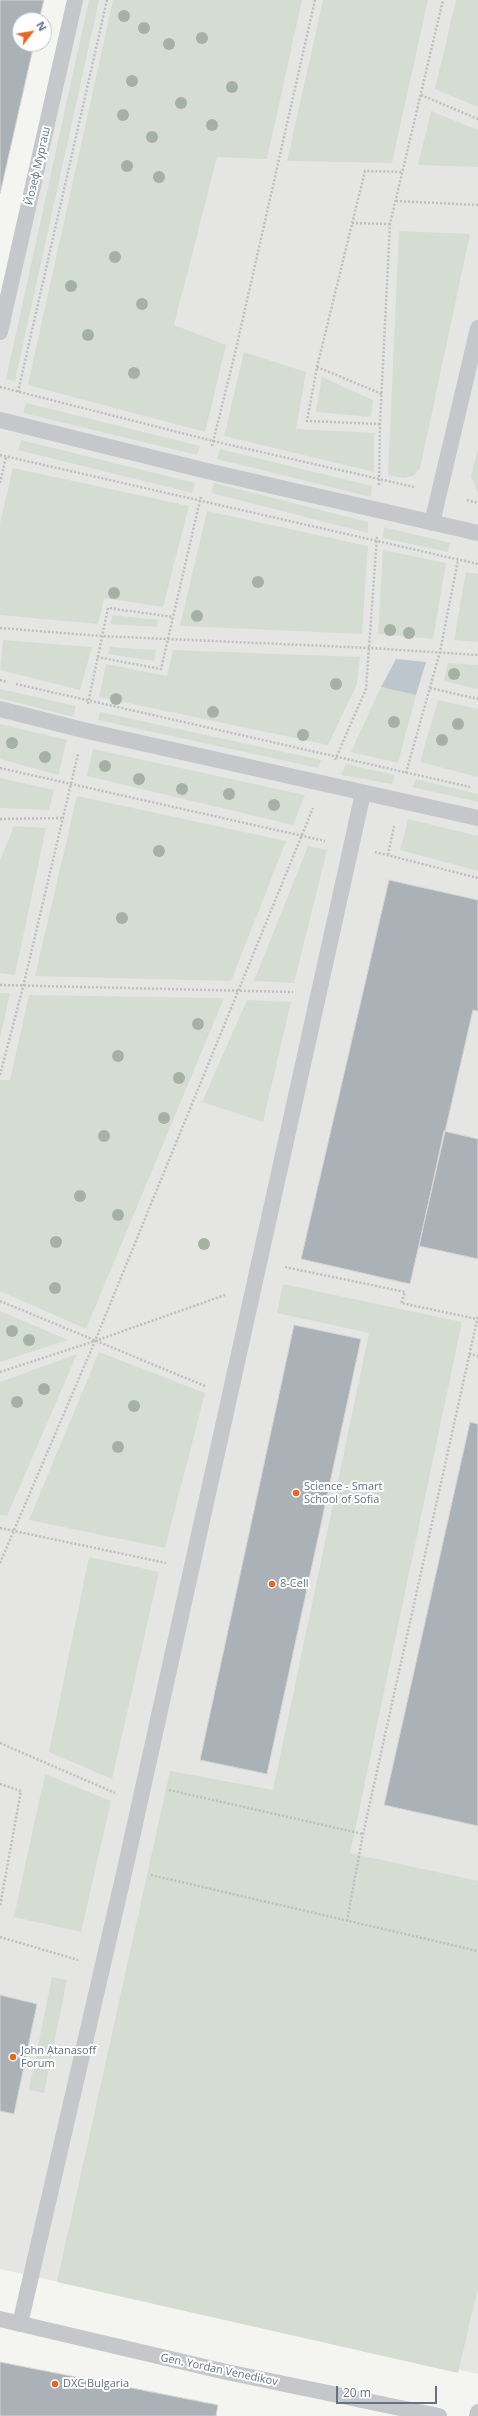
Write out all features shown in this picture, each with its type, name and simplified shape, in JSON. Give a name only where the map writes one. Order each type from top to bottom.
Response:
[{"type":"lane","name":"Йозеф Мургаш","points":[[0,332],[76,0]]},
{"type":"lane","points":[[432,523],[478,328]]},
{"type":"lane","points":[[0,420],[206,471],[478,533]]},
{"type":"lane","points":[[0,709],[83,730],[478,818]]},
{"type":"lane","points":[[20,2324],[125,1869],[257,1262],[363,793]]},
{"type":"lane","name":"Gen. Yordan Venedikov","points":[[0,2319],[222,2371],[439,2416]]},
{"type":"lane","points":[[477,2416],[478,2412]]},
{"type":"path","points":[[18,392],[107,0]]},
{"type":"path","points":[[97,658],[162,669],[206,471],[240,334],[315,0]]},
{"type":"path","points":[[0,1563],[95,1341],[302,836],[366,689],[370,648],[378,511],[380,424],[390,224],[422,95],[443,0]]},
{"type":"path","points":[[422,95],[478,119]]},
{"type":"path","points":[[380,424],[307,421],[317,367],[364,171],[402,172]]},
{"type":"path","points":[[396,201],[478,205]]},
{"type":"path","points":[[352,223],[390,224]]},
{"type":"path","points":[[317,367],[382,394]]},
{"type":"path","points":[[0,387],[214,441],[416,488]]},
{"type":"path","points":[[0,455],[200,500],[376,542],[478,564]]},
{"type":"path","points":[[0,483],[6,457]]},
{"type":"path","points":[[467,500],[478,503]]},
{"type":"path","points":[[388,855],[406,772],[440,652],[458,560]]},
{"type":"path","points":[[0,1075],[23,987],[71,784],[108,608],[174,617]]},
{"type":"path","points":[[0,628],[101,636],[370,648],[478,655]]},
{"type":"path","points":[[0,680],[88,702],[337,756],[471,788]]},
{"type":"path","points":[[430,688],[478,699]]},
{"type":"path","points":[[0,768],[388,855],[478,878]]},
{"type":"path","points":[[0,819],[63,818]]},
{"type":"path","points":[[0,985],[23,987],[240,990],[319,993]]},
{"type":"path","points":[[257,1262],[405,1292],[402,1303],[478,1317],[363,1834],[347,1921]]},
{"type":"path","points":[[0,1372],[95,1341],[253,1285]]},
{"type":"path","points":[[0,1301],[228,1395]]},
{"type":"path","points":[[470,1354],[478,1356]]},
{"type":"path","points":[[0,1528],[191,1569]]},
{"type":"path","points":[[0,1743],[138,1804]]},
{"type":"path","points":[[0,1784],[21,1791],[0,1906]]},
{"type":"path","points":[[143,1784],[363,1834]]},
{"type":"path","points":[[125,1869],[478,1951]]},
{"type":"path","points":[[0,1937],[102,1967]]},
{"type":"shaded area","points":[[75,0],[478,0],[478,2374],[0,2269],[0,332]]},
{"type":"shaded area","points":[[89,0],[99,0],[15,381],[6,379]]},
{"type":"shaded area","points":[[113,0],[302,0],[267,159],[217,157],[174,325],[226,345],[205,432],[28,385]]},
{"type":"shaded area","points":[[323,0],[428,0],[392,163],[287,161]]},
{"type":"shaded area","points":[[456,0],[478,0],[478,107],[435,89]]},
{"type":"shaded area","points":[[431,111],[478,130],[478,167],[418,165]]},
{"type":"shaded area","points":[[399,231],[470,234],[420,469],[413,476],[404,478],[388,475]]},
{"type":"shaded area","points":[[244,352],[306,372],[296,429],[374,433],[374,472],[224,436]]},
{"type":"shaded area","points":[[322,377],[373,400],[371,417],[316,412]]},
{"type":"shaded area","points":[[26,403],[200,446],[197,455],[23,413]]},
{"type":"shaded area","points":[[21,440],[195,483],[192,493],[18,450]]},
{"type":"shaded area","points":[[478,447],[478,493],[471,477]]},
{"type":"shaded area","points":[[220,449],[372,486],[371,497],[217,459]]},
{"type":"shaded area","points":[[13,468],[189,506],[163,607],[104,598],[98,624],[0,615],[0,523]]},
{"type":"shaded area","points":[[214,483],[368,522],[368,533],[211,493]]},
{"type":"shaded area","points":[[207,511],[368,546],[362,634],[180,626]]},
{"type":"shaded area","points":[[384,527],[450,543],[448,552],[383,538]]},
{"type":"shaded area","points":[[383,550],[446,563],[433,639],[378,634]]},
{"type":"shaded area","points":[[466,572],[478,574],[478,642],[454,640]]},
{"type":"shaded area","points":[[113,615],[158,620],[157,627],[110,624]]},
{"type":"shaded area","points":[[3,640],[92,647],[80,690],[0,670]]},
{"type":"shaded area","points":[[110,647],[156,650],[154,661],[108,654]]},
{"type":"shaded area","points":[[173,650],[360,657],[357,684],[328,745],[99,697],[106,664],[167,676]]},
{"type":"shaded area","points":[[396,659],[426,662],[416,695],[381,687]]},
{"type":"shaded area","points":[[448,663],[478,665],[478,689],[444,681]]},
{"type":"shaded area","points":[[381,687],[416,695],[398,763],[351,752]]},
{"type":"shaded area","points":[[0,689],[76,706],[73,717],[0,698]]},
{"type":"shaded area","points":[[438,700],[478,709],[478,777],[420,762]]},
{"type":"shaded area","points":[[100,712],[321,760],[318,768],[98,720]]},
{"type":"shaded area","points":[[0,724],[67,740],[58,775],[0,759]]},
{"type":"shaded area","points":[[93,749],[305,795],[293,825],[87,776]]},
{"type":"shaded area","points":[[346,764],[395,775],[392,784],[341,775]]},
{"type":"shaded area","points":[[0,778],[54,790],[49,810],[0,808]]},
{"type":"shaded area","points":[[416,779],[478,794],[478,802],[412,787]]},
{"type":"shaded area","points":[[77,796],[286,841],[231,981],[35,976]]},
{"type":"shaded area","points":[[408,819],[478,836],[478,871],[400,850]]},
{"type":"shaded area","points":[[14,826],[46,828],[15,975],[0,973],[0,861]]},
{"type":"shaded area","points":[[308,846],[327,850],[294,983],[254,981]]},
{"type":"shaded area","points":[[0,993],[10,993],[0,1039]]},
{"type":"shaded area","points":[[29,995],[224,998],[86,1329],[0,1291],[0,1080],[10,1080]]},
{"type":"shaded area","points":[[247,1000],[291,1002],[263,1122],[202,1102]]},
{"type":"shaded area","points":[[283,1284],[462,1322],[350,1853],[478,1881],[478,2287],[458,2373],[57,2282],[170,1771],[273,1790],[369,1333],[277,1313]]},
{"type":"shaded area","points":[[0,1311],[68,1340],[0,1362]]},
{"type":"shaded area","points":[[99,1352],[205,1393],[165,1548],[29,1520]]},
{"type":"shaded area","points":[[77,1354],[7,1516],[0,1515],[0,1382]]},
{"type":"shaded area","points":[[89,1557],[159,1572],[112,1779],[49,1752]]},
{"type":"shaded area","points":[[45,1774],[111,1801],[81,1932],[14,1917]]},
{"type":"shaded area","points":[[52,1977],[67,1980],[44,2093],[29,2090]]},
{"type":"building","points":[[0,0],[44,0],[41,12],[12,12],[12,52],[32,52],[0,194]]},
{"type":"building","points":[[389,880],[478,900],[478,1011],[473,1010],[410,1284],[301,1259]]},
{"type":"building","points":[[444,1131],[478,1139],[478,1259],[419,1246]]},
{"type":"building","points":[[294,1325],[361,1339],[267,1774],[200,1760]]},
{"type":"building","points":[[470,1422],[478,1424],[478,1826],[384,1805]]},
{"type":"building","name":"John Atanasoff Forum","points":[[0,1995],[37,2004],[14,2114],[0,2111]]},
{"type":"building","name":"DXC Bulgaria","points":[[0,2362],[218,2405],[216,2416],[0,2416]]},
{"type":"place","name":"Science - Smart School of Sofia","points":[[296,1493]]},
{"type":"place","name":"8-Cell","points":[[272,1584]]},
{"type":"place","name":"John Atanasoff Forum","points":[[13,2057]]},
{"type":"place","name":"DXC Bulgaria","points":[[55,2384]]}]
